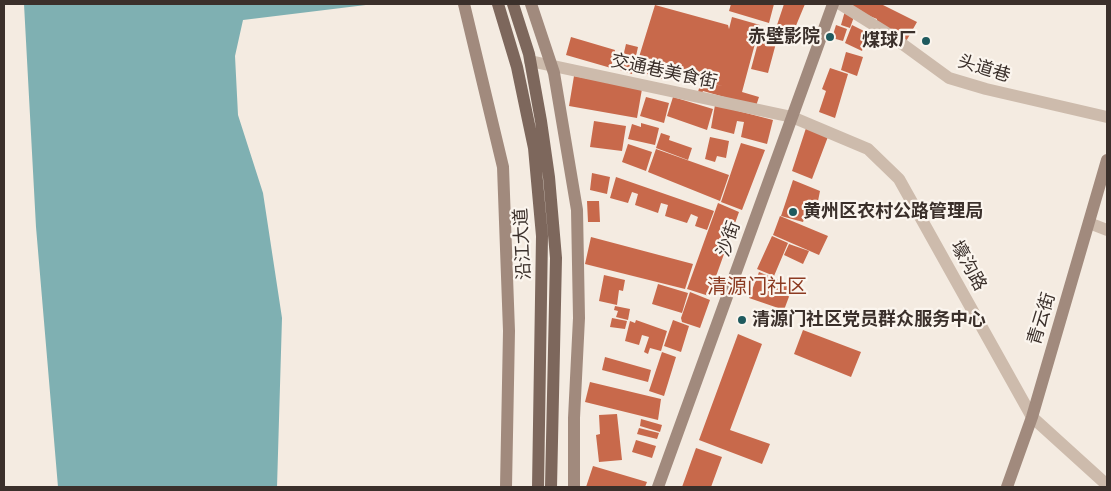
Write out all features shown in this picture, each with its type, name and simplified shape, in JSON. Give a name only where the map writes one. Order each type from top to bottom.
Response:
[{"type":"main road","name":"沿江大道","points":[[498,4],[517,67],[532,140],[542,236],[538,487]]},
{"type":"main road","name":"沿江大道","points":[[513,4],[530,61],[549,176],[556,258],[551,487]]},
{"type":"street","points":[[464,4],[504,175],[509,331],[506,487]]},
{"type":"street","points":[[531,4],[552,66],[578,210],[579,318],[574,418],[574,487]]},
{"type":"street","name":"沙街","points":[[658,487],[833,4]]},
{"type":"street","name":"头道巷","points":[[840,4],[890,35],[949,78],[986,89],[1107,117]]},
{"type":"street","name":"交通巷美食街","points":[[530,61],[792,117]]},
{"type":"street","name":"壕沟路","points":[[792,117],[868,149],[899,179],[1032,417],[1107,485]]},
{"type":"street","name":"青云街","points":[[1007,487],[1032,417],[1107,160]]},
{"type":"street","points":[[1089,223],[1107,230]]},
{"type":"water","points":[[24,4],[374,4],[243,20],[235,56],[238,115],[263,193],[282,318],[277,487],[58,487],[36,227]]},
{"type":"building","points":[[731,4],[774,4],[769,23],[729,11]]},
{"type":"building","points":[[784,4],[805,4],[795,28],[777,25]]},
{"type":"building","points":[[845,4],[881,4],[917,22],[904,45],[877,24],[877,19],[845,6]]},
{"type":"building","points":[[655,5],[728,25],[729,29],[732,17],[760,25],[742,92],[759,97],[756,106],[703,91],[702,93],[698,92],[701,81],[722,86],[715,84],[716,79],[639,57]]},
{"type":"building","points":[[845,11],[855,14],[850,28],[841,25]]},
{"type":"building","points":[[836,25],[847,29],[843,41],[832,38]]},
{"type":"building","points":[[852,25],[868,33],[862,51],[845,43]]},
{"type":"building","points":[[762,28],[779,32],[768,73],[751,69]]},
{"type":"building","points":[[571,37],[615,50],[611,68],[566,55]]},
{"type":"building","points":[[626,44],[638,47],[632,74],[620,70]]},
{"type":"building","points":[[846,52],[863,57],[857,76],[841,70]]},
{"type":"building","points":[[642,60],[665,67],[662,79],[638,71]]},
{"type":"building","points":[[830,68],[848,74],[835,118],[819,112],[826,91],[822,89]]},
{"type":"building","points":[[574,76],[642,89],[637,118],[569,106]]},
{"type":"building","points":[[646,97],[669,103],[664,123],[640,116]]},
{"type":"building","points":[[673,97],[713,109],[707,130],[667,116]]},
{"type":"building","points":[[715,105],[773,120],[767,144],[741,137],[744,122],[737,121],[734,134],[711,128]]},
{"type":"building","points":[[594,121],[626,126],[622,151],[590,147]]},
{"type":"building","points":[[641,123],[659,128],[655,145],[628,139],[632,124],[641,127]]},
{"type":"building","points":[[807,125],[829,134],[812,179],[792,171]]},
{"type":"building","points":[[661,133],[670,136],[669,140],[692,148],[688,160],[656,148]]},
{"type":"building","points":[[710,137],[729,141],[726,158],[717,156],[715,162],[705,159]]},
{"type":"building","points":[[741,143],[765,150],[742,210],[721,202]]},
{"type":"building","points":[[628,144],[652,152],[646,171],[622,162]]},
{"type":"building","points":[[656,149],[729,175],[720,201],[648,172]]},
{"type":"building","points":[[592,173],[610,177],[607,194],[590,190]]},
{"type":"building","points":[[616,177],[714,211],[707,230],[695,226],[698,217],[691,214],[687,223],[665,216],[668,205],[661,203],[658,213],[635,205],[638,194],[632,192],[628,203],[610,198]]},
{"type":"building","points":[[793,180],[820,191],[817,206],[810,204],[803,222],[781,216]]},
{"type":"building","points":[[587,201],[599,201],[600,222],[588,222]]},
{"type":"building","points":[[718,203],[739,212],[709,296],[687,289]]},
{"type":"building","points":[[780,216],[828,236],[819,255],[773,235]]},
{"type":"building","points":[[772,236],[788,243],[774,276],[757,269]]},
{"type":"building","points":[[591,237],[693,264],[685,289],[585,264]]},
{"type":"building","points":[[789,244],[809,251],[803,264],[784,255]]},
{"type":"building","points":[[759,272],[793,286],[784,310],[749,298]]},
{"type":"building","points":[[604,275],[625,280],[623,291],[619,290],[617,305],[599,301]]},
{"type":"building","points":[[658,284],[688,293],[682,313],[652,304]]},
{"type":"building","points":[[690,292],[710,300],[700,328],[682,322],[681,318]]},
{"type":"building","points":[[615,306],[630,309],[628,320],[616,317],[618,311],[614,310]]},
{"type":"building","points":[[612,318],[627,321],[625,329],[610,327]]},
{"type":"building","points":[[636,320],[667,331],[661,351],[650,348],[648,354],[644,352],[649,337],[642,335],[639,345],[625,341],[630,321],[635,323]]},
{"type":"building","points":[[673,320],[689,326],[681,352],[664,346]]},
{"type":"building","points":[[803,330],[861,352],[851,377],[794,354]]},
{"type":"building","points":[[738,334],[762,344],[730,430],[770,444],[762,464],[699,440]]},
{"type":"building","points":[[662,352],[676,357],[664,396],[649,391]]},
{"type":"building","points":[[605,357],[651,370],[648,382],[602,370]]},
{"type":"building","points":[[590,382],[661,399],[658,420],[585,402]]},
{"type":"building","points":[[617,414],[622,460],[599,462],[596,435],[600,434],[599,415]]},
{"type":"building","points":[[641,419],[662,425],[660,432],[640,426]]},
{"type":"building","points":[[639,428],[659,433],[657,439],[637,434]]},
{"type":"building","points":[[636,440],[656,446],[652,458],[632,452]]},
{"type":"building","points":[[696,448],[722,457],[711,487],[682,487]]},
{"type":"building","points":[[593,466],[647,482],[645,487],[586,487]]},
{"type":"place","name":"赤壁影院","points":[[830,37]]},
{"type":"place","name":"煤球厂","points":[[926,41]]},
{"type":"place","name":"黄州区农村公路管理局","points":[[793,212]]},
{"type":"place","name":"清源门社区党员群众服务中心","points":[[742,320]]},
{"type":"district","name":"清源门社区","points":[[757,287]]}]
